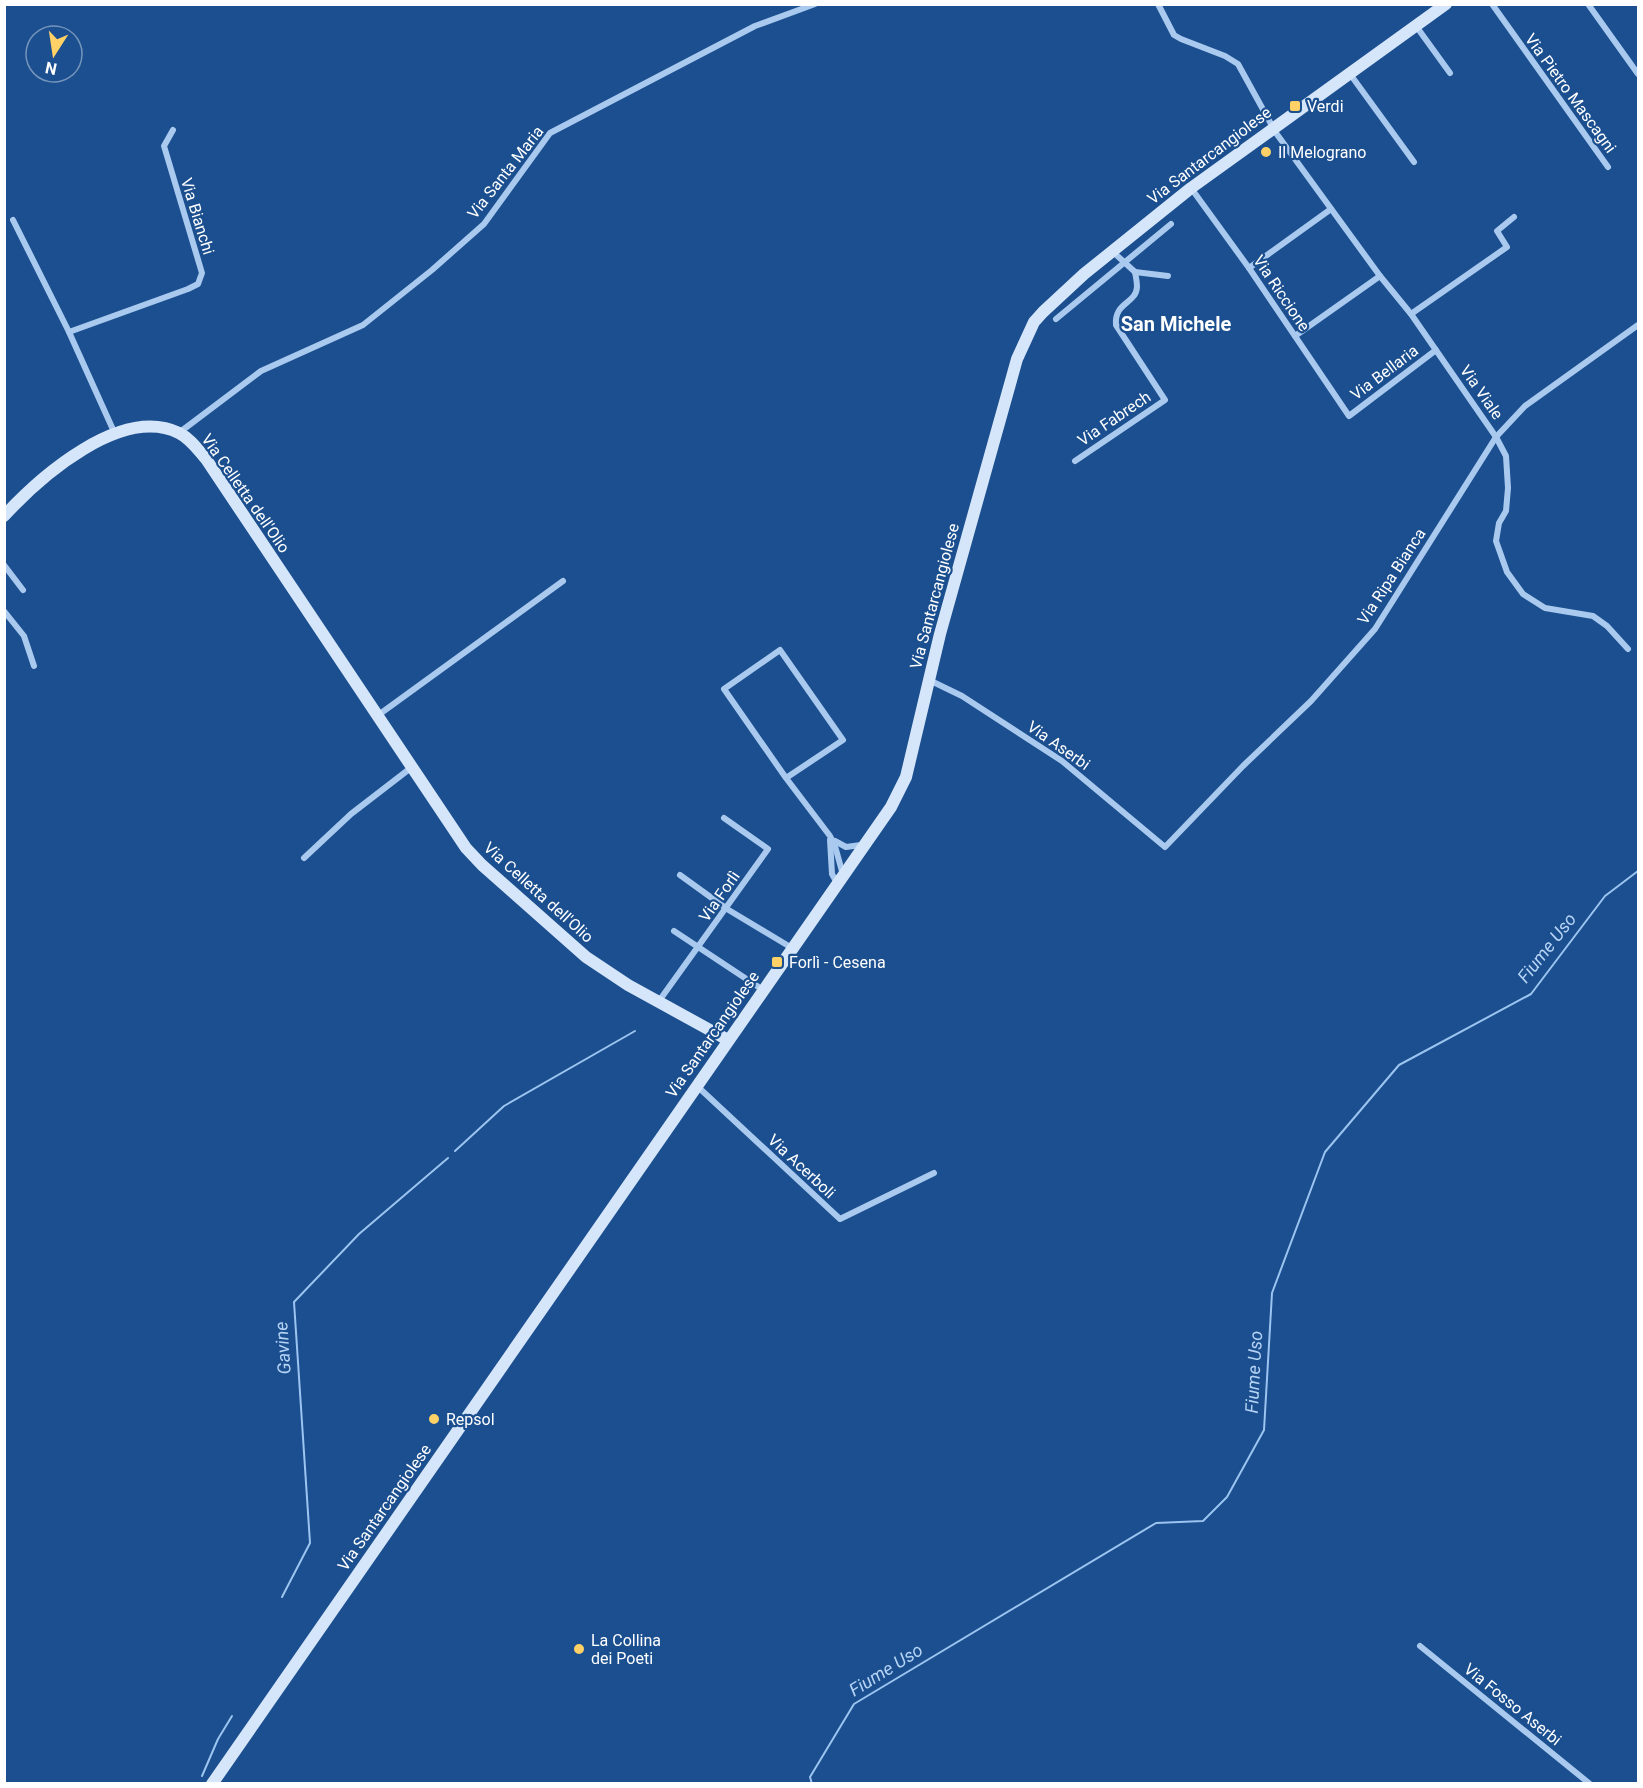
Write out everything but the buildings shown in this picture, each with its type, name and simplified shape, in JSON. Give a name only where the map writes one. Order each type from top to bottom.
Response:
[{"type":"main road","name":"Via Santarcangiolese","points":[[212,1784],[891,807],[906,777],[928,680],[1009,386],[1028,333],[1049,305],[1191,188],[1272,127],[1446,4]]},
{"type":"main road","name":"Via Celletta dell'Olio","points":[[4,516],[28,490],[67,458],[115,434],[147,427],[179,433],[206,459],[466,848],[482,865],[586,957],[628,985],[728,1040]]},
{"type":"street","name":"Via Santa Maria","points":[[179,433],[261,371],[363,324],[432,270],[484,224],[550,133],[755,26],[815,4]]},
{"type":"street","points":[[1158,4],[1174,35],[1225,56],[1238,64],[1272,127]]},
{"type":"street","name":"Via Pietro Mascagni","points":[[1492,4],[1608,167]]},
{"type":"street","points":[[1588,4],[1638,74]]},
{"type":"street","points":[[1416,26],[1450,73]]},
{"type":"street","points":[[1350,73],[1414,162]]},
{"type":"street","name":"Via Viale","points":[[1272,127],[1380,276],[1411,314],[1496,437],[1506,456],[1508,488],[1506,511],[1499,523],[1496,542],[1507,572],[1522,594],[1545,608],[1593,616],[1607,626],[1628,649]]},
{"type":"street","name":"Via Bianchi","points":[[69,332],[198,284],[202,273],[164,146],[173,130]]},
{"type":"street","name":"Via Riccione","points":[[1191,188],[1249,268],[1349,416]]},
{"type":"street","points":[[1249,268],[1331,209]]},
{"type":"street","points":[[1411,314],[1507,247],[1497,231],[1514,217]]},
{"type":"street","points":[[13,220],[69,332],[115,434]]},
{"type":"street","name":"Via Santarcangiolese","points":[[1056,319],[1171,224]]},
{"type":"street","points":[[1112,251],[1135,272],[1168,276]]},
{"type":"street","name":"Via Fabrech","points":[[1075,461],[1165,400],[1116,325],[1115,316],[1119,308],[1135,295],[1137,288],[1135,272]]},
{"type":"street","points":[[1295,336],[1380,276]]},
{"type":"street","name":"Via Ripa Bianca","points":[[1165,847],[1243,766],[1311,701],[1375,629],[1496,437],[1525,406],[1638,325]]},
{"type":"street","name":"Via Bellaria","points":[[1349,416],[1436,350]]},
{"type":"street","points":[[4,565],[23,590]]},
{"type":"street","points":[[377,716],[563,581]]},
{"type":"street","points":[[4,611],[24,636],[34,666]]},
{"type":"street","points":[[786,778],[843,740],[780,650],[724,689],[786,778],[830,836],[835,846],[840,879]]},
{"type":"street","name":"Via Aserbi","points":[[928,680],[962,696],[1062,761],[1165,847]]},
{"type":"street","points":[[304,858],[351,814],[412,767]]},
{"type":"street","name":"Via Forlì","points":[[659,1001],[768,849],[724,818]]},
{"type":"street","points":[[830,836],[846,847],[856,847],[868,842]]},
{"type":"street","points":[[830,836],[832,874],[840,879]]},
{"type":"street","points":[[680,875],[727,909],[792,948]]},
{"type":"street","points":[[674,931],[763,990]]},
{"type":"street","name":"Via Acerboli","points":[[696,1086],[840,1219],[934,1173]]},
{"type":"street","name":"Via Fosso Aserbi","points":[[1420,1646],[1590,1784]]},
{"type":"waterway","name":"Fiume Uso","points":[[812,1784],[810,1777],[854,1704],[1156,1523],[1203,1521],[1227,1497],[1264,1430],[1272,1293],[1325,1152],[1399,1065],[1531,994],[1605,896],[1638,871]]},
{"type":"waterway","name":"Gavine","points":[[455,1151],[504,1106],[635,1031]]},
{"type":"waterway","name":"Gavine","points":[[282,1597],[310,1543],[294,1302],[359,1234],[448,1158]]},
{"type":"waterway","name":"Gavine","points":[[202,1776],[218,1739],[232,1716]]},
{"type":"place","name":"Verdi","points":[[1295,106]]},
{"type":"place","name":"Il Melograno","points":[[1266,152]]},
{"type":"place","name":"Forlì - Cesena","points":[[777,962]]},
{"type":"place","name":"Repsol","points":[[434,1419]]},
{"type":"place","name":"La Collina dei Poeti","points":[[579,1649]]},
{"type":"district","name":"San Michele","points":[[1176,324]]}]
